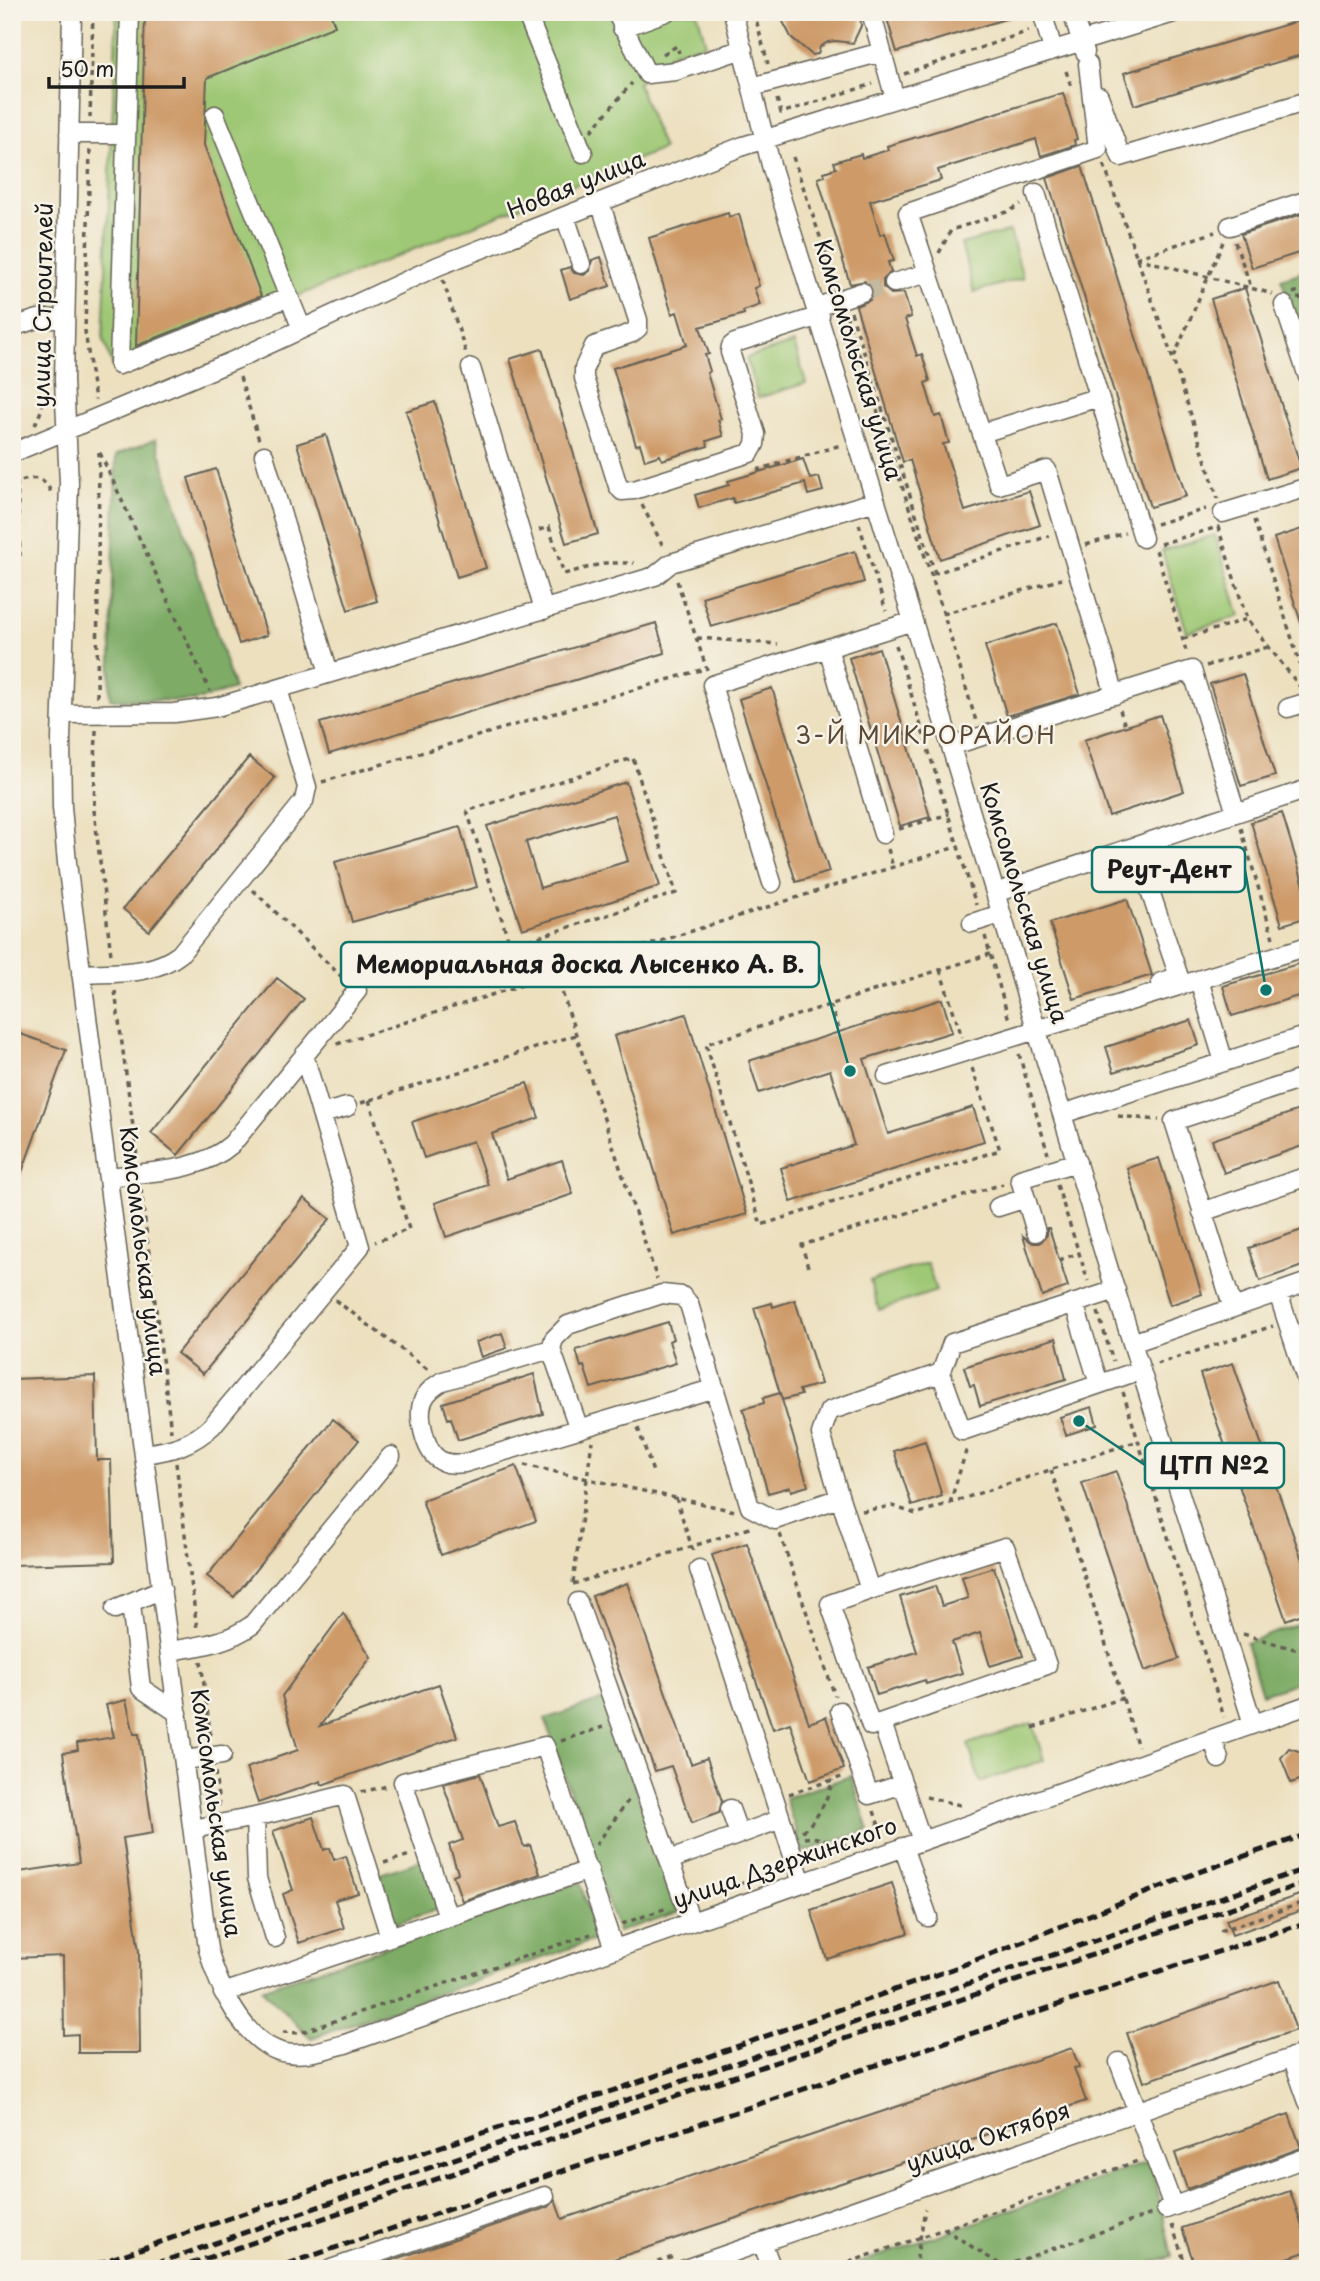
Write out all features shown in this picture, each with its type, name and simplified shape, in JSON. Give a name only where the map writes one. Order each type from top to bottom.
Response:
[{"type":"street","name":"улица Строителей","points":[[67,431],[64,380],[72,12]]},
{"type":"street","points":[[130,12],[134,97],[125,134],[119,365],[289,297]]},
{"type":"street","points":[[526,12],[581,149]]},
{"type":"street","points":[[666,12],[619,20],[647,74],[676,71],[743,49]]},
{"type":"street","name":"Комсомольская улица","points":[[733,12],[765,139],[1115,1290],[1132,1343],[1145,1368],[1253,1724]]},
{"type":"street","points":[[871,12],[895,99]]},
{"type":"street","points":[[1072,12],[1121,157],[1308,101]]},
{"type":"street","name":"Новая улица","points":[[12,453],[302,329],[438,266],[765,139],[1177,12]]},
{"type":"street","points":[[1044,19],[1053,50]]},
{"type":"street","points":[[752,87],[882,52]]},
{"type":"street","points":[[1088,64],[1098,149],[908,213],[999,485],[1047,470],[1115,695]]},
{"type":"street","points":[[215,115],[302,329]]},
{"type":"street","points":[[69,134],[125,134]]},
{"type":"street","points":[[1036,193],[1143,538]]},
{"type":"street","points":[[1230,226],[1308,200]]},
{"type":"street","points":[[600,202],[638,328],[632,333],[594,346],[584,373],[618,486],[622,491],[634,490],[750,453],[756,434],[730,352],[731,346],[850,298]]},
{"type":"street","points":[[565,216],[581,264]]},
{"type":"street","points":[[894,283],[928,273]]},
{"type":"street","points":[[1283,300],[1308,377]]},
{"type":"street","points":[[12,327],[38,319],[65,319]]},
{"type":"street","points":[[471,368],[544,610]]},
{"type":"street","points":[[982,433],[1100,397]]},
{"type":"street","name":"Комсомольская улица","points":[[67,431],[69,483],[58,704],[62,807],[81,974],[208,1949],[223,1993],[247,2028],[277,2051]]},
{"type":"street","points":[[264,455],[329,673]]},
{"type":"street","points":[[1222,509],[1249,505],[1308,487]]},
{"type":"street","points":[[58,704],[97,714],[173,713],[217,707],[655,576],[671,563],[876,501]]},
{"type":"street","points":[[772,883],[707,681],[828,648],[913,621]]},
{"type":"street","points":[[828,648],[883,834]]},
{"type":"street","points":[[951,746],[1192,670],[1236,813]]},
{"type":"street","points":[[81,974],[146,970],[169,963],[180,954],[304,801],[307,787],[278,689]]},
{"type":"street","points":[[1288,708],[1308,702]]},
{"type":"street","points":[[995,893],[1308,789]]},
{"type":"street","points":[[887,1076],[967,1052],[1178,977],[1149,888],[1113,854]]},
{"type":"street","points":[[972,923],[1001,914]]},
{"type":"street","points":[[1036,1026],[1308,946]]},
{"type":"street","points":[[1199,980],[1224,1062]]},
{"type":"street","points":[[109,1177],[197,1165],[220,1154],[357,991]]},
{"type":"street","points":[[1062,1114],[1308,1035]]},
{"type":"street","points":[[145,1454],[174,1449],[199,1438],[212,1426],[360,1247],[304,1055]]},
{"type":"street","points":[[1233,1308],[1174,1121],[1308,1077]]},
{"type":"street","points":[[321,1114],[347,1107]]},
{"type":"street","points":[[1036,1231],[1020,1179],[1077,1162]]},
{"type":"street","points":[[1202,1212],[1308,1176]]},
{"type":"street","points":[[998,1207],[1026,1198]]},
{"type":"street","points":[[1132,1343],[1308,1282]]},
{"type":"street","points":[[1115,1290],[952,1343],[941,1373],[962,1431],[1145,1368]]},
{"type":"street","points":[[1278,1293],[1308,1385]]},
{"type":"street","points":[[586,1427],[551,1349],[554,1339],[568,1325],[662,1294],[682,1296],[689,1304],[750,1507],[775,1520],[840,1498]]},
{"type":"street","points":[[1074,1303],[1099,1384]]},
{"type":"street","points":[[551,1349],[443,1381],[431,1389],[423,1400],[420,1413],[430,1450],[438,1459],[451,1464],[466,1463],[715,1388]]},
{"type":"street","points":[[870,1590],[821,1434],[829,1411],[941,1373]]},
{"type":"street","points":[[170,1651],[218,1643],[238,1635],[252,1625],[391,1456]]},
{"type":"street","points":[[1005,1547],[1047,1665],[870,1727],[830,1604],[870,1590],[1005,1547]]},
{"type":"street","points":[[699,1569],[803,1883]]},
{"type":"street","points":[[162,1589],[123,1606],[141,1688],[178,1713]]},
{"type":"street","points":[[578,1602],[691,1922]]},
{"type":"street","name":"улица Дзержинского","points":[[277,2051],[311,2052],[345,2043],[1308,1705]]},
{"type":"street","points":[[840,1711],[869,1795],[903,1784]]},
{"type":"street","points":[[882,1723],[922,1841]]},
{"type":"street","points":[[1213,1739],[1219,1759]]},
{"type":"street","points":[[448,1917],[404,1782],[545,1746],[614,1949]]},
{"type":"street","points":[[184,1760],[217,1755]]},
{"type":"street","points":[[193,1829],[345,1795],[390,1937]]},
{"type":"street","points":[[730,1809],[740,1834]]},
{"type":"street","points":[[255,1817],[257,1878],[275,1938]]},
{"type":"street","points":[[670,1860],[781,1819]]},
{"type":"street","points":[[903,1847],[928,1917]]},
{"type":"street","points":[[223,1993],[448,1917],[587,1865]]},
{"type":"street","points":[[311,2052],[316,2070]]},
{"type":"street","points":[[1300,2054],[1308,2102]]},
{"type":"street","name":"улица Октября","points":[[685,2269],[1300,2054]]},
{"type":"street","points":[[1119,2062],[1154,2156],[1169,2207],[1308,2157]]},
{"type":"street","points":[[331,2269],[358,2264],[545,2196]]},
{"type":"street","points":[[762,2242],[772,2269]]},
{"type":"path","points":[[93,12],[85,331],[94,400]]},
{"type":"path","points":[[781,113],[889,79],[1044,19]]},
{"type":"path","points":[[581,149],[644,69],[670,48],[677,46],[678,51]]},
{"type":"path","points":[[1098,149],[1173,359],[1222,509]]},
{"type":"path","points":[[793,157],[850,298],[981,737]]},
{"type":"path","points":[[937,256],[951,230],[1010,211],[1036,193]]},
{"type":"path","points":[[1136,258],[1230,226]]},
{"type":"path","points":[[1173,359],[1230,226]]},
{"type":"path","points":[[1230,226],[1251,288]]},
{"type":"path","points":[[1136,258],[1251,288],[1283,300]]},
{"type":"path","points":[[438,266],[464,347]]},
{"type":"path","points":[[850,298],[933,574]]},
{"type":"path","points":[[244,392],[258,436]]},
{"type":"path","points":[[29,428],[35,424],[43,400]]},
{"type":"path","points":[[217,707],[99,451],[94,810],[174,1449],[217,1755],[222,1824]]},
{"type":"path","points":[[20,556],[15,483],[30,477],[39,478],[47,484],[52,502]]},
{"type":"path","points":[[307,787],[707,681],[697,638],[671,563],[639,499]]},
{"type":"path","points":[[1249,505],[1308,688]]},
{"type":"path","points":[[304,1055],[959,846],[854,508]]},
{"type":"path","points":[[522,535],[549,527],[564,574],[605,563],[671,563]]},
{"type":"path","points":[[1268,647],[1192,670],[1154,546],[1217,527],[1247,619],[1308,696]]},
{"type":"path","points":[[933,574],[1051,535]]},
{"type":"path","points":[[943,614],[1078,575]]},
{"type":"path","points":[[1183,639],[1247,619]]},
{"type":"path","points":[[697,638],[789,645]]},
{"type":"path","points":[[510,946],[676,893],[633,758],[467,811],[510,946],[523,985]]},
{"type":"path","points":[[1236,813],[1278,955]]},
{"type":"path","points":[[883,834],[949,814]]},
{"type":"path","points":[[241,878],[357,991]]},
{"type":"path","points":[[940,970],[1000,1150],[761,1225],[706,1044],[990,954]]},
{"type":"path","points":[[556,974],[654,1270]]},
{"type":"path","points":[[830,1005],[840,1032]]},
{"type":"path","points":[[347,1107],[576,1035]]},
{"type":"path","points":[[369,1100],[409,1229],[389,1237]]},
{"type":"path","points":[[1110,1115],[1174,1121]]},
{"type":"path","points":[[808,1267],[802,1245],[1020,1179]]},
{"type":"path","points":[[1059,1260],[1079,1253]]},
{"type":"path","points":[[323,1291],[443,1381]]},
{"type":"path","points":[[1145,1368],[1287,1321]]},
{"type":"path","points":[[633,1413],[654,1475]]},
{"type":"path","points":[[586,1427],[587,1479],[573,1584],[775,1520],[840,1711]]},
{"type":"path","points":[[950,1503],[974,1427]]},
{"type":"path","points":[[840,1498],[859,1512],[892,1506],[916,1514],[1138,1441]]},
{"type":"path","points":[[487,1457],[738,1511]]},
{"type":"path","points":[[1051,1470],[1138,1747]]},
{"type":"path","points":[[676,1498],[699,1569]]},
{"type":"path","points":[[1233,1631],[1308,1653]]},
{"type":"path","points":[[1034,1728],[1123,1698]]},
{"type":"path","points":[[545,1746],[620,1721]]},
{"type":"path","points":[[775,1799],[860,1771]]},
{"type":"path","points":[[789,1841],[810,1826],[825,1802],[833,1780]]},
{"type":"path","points":[[345,1795],[404,1782]]},
{"type":"path","points":[[587,1865],[641,1782]]},
{"type":"path","points":[[869,1795],[882,1835]]},
{"type":"path","points":[[789,1841],[813,1837],[848,1846]]},
{"type":"path","points":[[368,1868],[426,1850]]},
{"type":"path","points":[[1220,1931],[1308,1901]]},
{"type":"path","points":[[830,2269],[1154,2156]]},
{"type":"path","points":[[995,2269],[1169,2207],[1188,2269]]},
{"type":"path","points":[[915,2269],[925,2209]]},
{"type":"path","points":[[944,2229],[1002,2266]]},
{"type":"green space","points":[[117,12],[697,12],[706,44],[673,52],[638,83],[663,149],[114,370],[103,338]]},
{"type":"green space","points":[[1010,231],[1023,278],[974,292],[961,244]]},
{"type":"green space","points":[[1308,270],[1308,318],[1298,321],[1281,279]]},
{"type":"green space","points":[[794,343],[806,383],[758,398],[746,358]]},
{"type":"green space","points":[[156,439],[234,689],[194,701],[110,699],[116,455]]},
{"type":"green space","points":[[1215,535],[1240,616],[1187,632],[1162,551]]},
{"type":"green space","points":[[927,1263],[936,1291],[879,1310],[870,1281]]},
{"type":"green space","points":[[1308,1621],[1308,1679],[1262,1694],[1246,1643]]},
{"type":"green space","points":[[605,1699],[678,1912],[618,1932],[545,1719]]},
{"type":"green space","points":[[1032,1723],[1044,1760],[980,1782],[968,1744]]},
{"type":"green space","points":[[851,1776],[869,1830],[803,1852],[785,1798]]},
{"type":"green space","points":[[423,1860],[439,1909],[394,1924],[377,1875]]},
{"type":"green space","points":[[580,1882],[597,1939],[311,2038],[261,1989]]},
{"type":"green space","points":[[1151,2161],[1172,2256],[1152,2262],[1152,2269],[842,2269]]},
{"type":"building","points":[[145,12],[330,12],[335,26],[207,78],[204,145],[261,296],[136,346]]},
{"type":"building","points":[[778,12],[860,12],[861,26],[853,43],[828,42],[820,47],[818,54],[812,55],[791,37]]},
{"type":"building","points":[[885,12],[1014,12],[1015,16],[897,52]]},
{"type":"building","points":[[1308,18],[1308,53],[1134,105],[1124,73]]},
{"type":"building","points":[[1063,93],[1077,139],[1074,140],[1075,145],[1041,156],[1036,139],[938,170],[941,180],[870,201],[880,235],[885,233],[894,261],[888,262],[891,272],[883,280],[883,287],[891,294],[904,293],[911,317],[905,319],[917,356],[922,354],[930,381],[925,383],[935,417],[941,415],[949,443],[943,444],[965,511],[1029,491],[1040,525],[940,559],[910,460],[903,462],[856,306],[870,300],[873,289],[865,281],[850,284],[818,178],[825,176],[824,172],[836,168],[834,162],[861,154],[862,158],[888,150],[887,146]]},
{"type":"building","points":[[1082,166],[1186,496],[1150,507],[1047,178]]},
{"type":"building","points":[[1308,212],[1308,250],[1252,268],[1241,234]]},
{"type":"building","points":[[728,213],[729,217],[739,214],[759,286],[754,288],[760,305],[743,311],[744,314],[700,327],[709,354],[705,355],[710,371],[707,373],[721,419],[718,420],[723,436],[707,441],[708,446],[662,460],[660,455],[645,460],[640,444],[636,445],[613,368],[687,345],[677,312],[672,314],[649,238]]},
{"type":"building","points":[[601,257],[610,286],[570,299],[561,270],[570,267],[574,273],[584,275],[590,271],[592,260]]},
{"type":"building","points":[[1245,288],[1301,468],[1267,479],[1211,299]]},
{"type":"building","points":[[542,349],[598,534],[566,543],[510,359]]},
{"type":"building","points":[[435,402],[486,568],[457,577],[406,411]]},
{"type":"building","points":[[326,435],[377,601],[348,610],[297,444]]},
{"type":"building","points":[[803,459],[810,479],[819,477],[823,491],[808,495],[805,483],[734,503],[733,498],[699,508],[695,495],[729,485],[728,481]]},
{"type":"building","points":[[216,469],[267,635],[239,644],[188,478]]},
{"type":"building","points":[[1308,527],[1308,635],[1305,635],[1274,538]]},
{"type":"building","points":[[855,551],[864,582],[711,627],[702,597]]},
{"type":"building","points":[[656,623],[665,653],[329,754],[320,723]]},
{"type":"building","points":[[1057,623],[1080,694],[1007,716],[985,646]]},
{"type":"building","points":[[879,648],[930,817],[900,826],[849,658]]},
{"type":"building","points":[[1243,674],[1275,776],[1241,786],[1210,684]]},
{"type":"building","points":[[772,688],[829,872],[796,882],[739,699]]},
{"type":"building","points":[[1160,715],[1184,791],[1109,816],[1084,740]]},
{"type":"building","points":[[249,757],[275,778],[149,931],[123,909]]},
{"type":"building","points":[[626,782],[660,886],[522,929],[487,826]],"holes":[[[614,815],[628,861],[540,888],[526,842]]]},
{"type":"building","points":[[1282,813],[1308,899],[1308,917],[1282,925],[1251,822]]},
{"type":"building","points":[[460,827],[477,887],[352,922],[335,862]]},
{"type":"building","points":[[1127,899],[1152,975],[1074,999],[1050,923]]},
{"type":"building","points":[[1308,961],[1308,993],[1232,1016],[1223,986]]},
{"type":"building","points":[[277,978],[304,999],[178,1155],[151,1133]]},
{"type":"building","points":[[942,999],[952,1032],[864,1059],[888,1134],[973,1107],[984,1141],[791,1202],[781,1168],[854,1145],[830,1070],[759,1093],[749,1061]]},
{"type":"building","points":[[686,1014],[747,1214],[674,1235],[614,1036]]},
{"type":"building","points":[[1191,1020],[1199,1045],[1114,1072],[1106,1047]]},
{"type":"building","points":[[12,1031],[66,1050],[14,1194],[12,1194]]},
{"type":"building","points":[[527,1083],[539,1118],[492,1134],[507,1179],[562,1160],[573,1194],[446,1237],[435,1203],[488,1185],[473,1141],[424,1158],[412,1122]]},
{"type":"building","points":[[1308,1107],[1308,1144],[1224,1173],[1212,1140]]},
{"type":"building","points":[[1159,1158],[1202,1294],[1170,1305],[1127,1168]]},
{"type":"building","points":[[304,1198],[330,1219],[203,1374],[177,1353]]},
{"type":"building","points":[[1047,1228],[1068,1287],[1042,1296],[1023,1236],[1033,1243],[1040,1243],[1047,1235]]},
{"type":"building","points":[[1308,1228],[1308,1264],[1260,1281],[1249,1248]]},
{"type":"building","points":[[795,1300],[821,1384],[799,1390],[801,1395],[782,1400],[754,1308],[772,1303],[773,1307]]},
{"type":"building","points":[[668,1322],[673,1339],[669,1341],[676,1363],[591,1388],[576,1350]]},
{"type":"building","points":[[502,1333],[507,1348],[481,1357],[476,1342]]},
{"type":"building","points":[[1056,1338],[1066,1379],[980,1406],[974,1385],[970,1386],[964,1367]]},
{"type":"building","points":[[1233,1363],[1308,1577],[1308,1612],[1286,1620],[1200,1374]]},
{"type":"building","points":[[534,1374],[543,1414],[458,1440],[443,1403]]},
{"type":"building","points":[[95,1376],[97,1460],[111,1460],[114,1562],[12,1565],[12,1379]]},
{"type":"building","points":[[780,1393],[808,1486],[791,1491],[790,1487],[768,1493],[743,1409],[764,1403],[763,1398]]},
{"type":"building","points":[[1092,1407],[1097,1425],[1066,1435],[1060,1417]]},
{"type":"building","points":[[333,1419],[359,1440],[234,1597],[207,1576]]},
{"type":"building","points":[[925,1441],[942,1496],[912,1506],[894,1451]]},
{"type":"building","points":[[516,1466],[536,1521],[441,1555],[422,1500]]},
{"type":"building","points":[[1116,1471],[1179,1659],[1145,1671],[1082,1483]]},
{"type":"building","points":[[747,1543],[809,1723],[826,1717],[844,1769],[810,1781],[790,1723],[773,1729],[712,1555]]},
{"type":"building","points":[[994,1567],[1023,1656],[990,1666],[980,1633],[952,1642],[962,1673],[926,1684],[925,1680],[877,1695],[868,1667],[917,1652],[900,1597],[935,1586],[942,1606],[968,1598],[962,1577]]},
{"type":"building","points":[[627,1583],[691,1764],[707,1758],[722,1801],[719,1813],[692,1823],[671,1766],[655,1771],[592,1596]]},
{"type":"building","points":[[343,1613],[371,1657],[320,1726],[439,1684],[457,1737],[322,1785],[321,1781],[258,1803],[246,1768],[298,1750],[282,1696]]},
{"type":"building","points":[[126,1700],[134,1734],[139,1734],[153,1833],[123,1838],[139,1952],[140,2053],[78,2053],[78,2034],[64,2035],[63,1956],[12,1958],[12,1873],[79,1863],[63,1753],[78,1750],[77,1743],[114,1737],[106,1705]]},
{"type":"building","points":[[1289,1748],[1302,1752],[1308,1766],[1308,1777],[1291,1783],[1281,1758]]},
{"type":"building","points":[[480,1774],[498,1827],[515,1822],[524,1847],[530,1845],[540,1874],[462,1901],[453,1875],[458,1873],[449,1845],[463,1840],[443,1784]]},
{"type":"building","points":[[313,1817],[324,1850],[330,1848],[334,1860],[346,1856],[358,1893],[335,1900],[344,1928],[299,1943],[283,1894],[293,1890],[273,1831]]},
{"type":"building","points":[[892,1883],[908,1933],[827,1959],[811,1910]]},
{"type":"building","points":[[1308,1892],[1308,1908],[1232,1935],[1226,1920]]},
{"type":"building","points":[[1279,1980],[1296,2030],[1144,2082],[1127,2033]]},
{"type":"building","points":[[1072,2048],[1079,2067],[1074,2068],[1086,2101],[584,2269],[434,2269],[432,2262],[413,2269],[367,2269],[549,2207],[555,2200],[562,2219]]},
{"type":"building","points":[[1289,2114],[1301,2148],[1187,2189],[1175,2153]]},
{"type":"building","points":[[1290,2191],[1308,2243],[1308,2251],[1256,2269],[1196,2269],[1182,2228]]},
{"type":"tunnel","points":[[862,292],[894,283]]},
{"type":"railway","points":[[82,2269],[384,2165],[630,2085],[958,1967],[1196,1873],[1308,1834]]},
{"type":"railway","points":[[141,2269],[480,2150],[1308,1868]]},
{"type":"railway","points":[[176,2269],[1308,1882]]},
{"type":"railway","points":[[273,2269],[1308,1922]]},
{"type":"place","name":"Реут-Дент","points":[[1266,990]]},
{"type":"place","name":"Мемориальная доска Лысенко А. В.","points":[[850,1071]]},
{"type":"place","name":"ЦТП №2","points":[[1079,1421]]},
{"type":"district","name":"3-Й МИКРОРАЙОН","points":[[926,736]]}]
